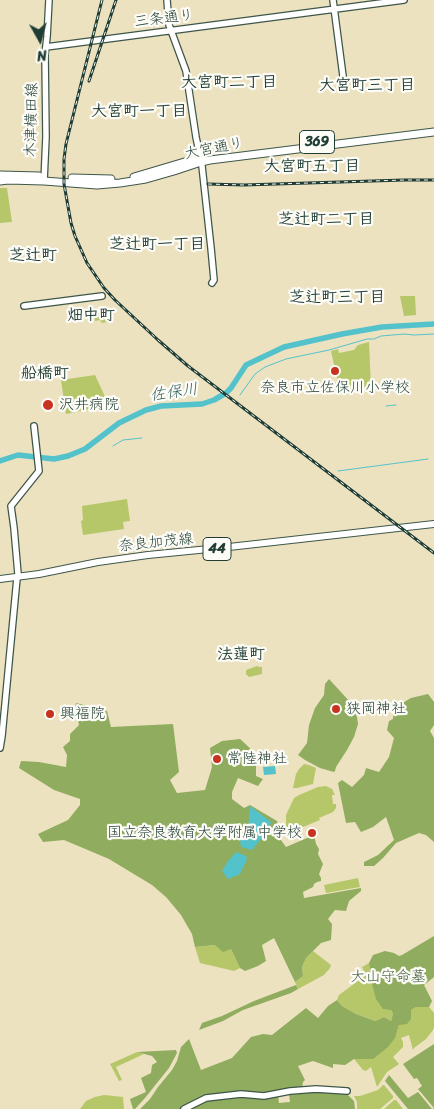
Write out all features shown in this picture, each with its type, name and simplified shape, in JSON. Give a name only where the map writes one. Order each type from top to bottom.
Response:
[{"type":"highway","name":"大宮通り","points":[[0,175],[90,184],[120,183],[146,179],[174,171],[200,160],[434,127]]},
{"type":"highway","name":"大宮通り","points":[[200,160],[434,132]]},
{"type":"highway","name":"大宮通り","points":[[0,181],[44,178]]},
{"type":"main road","name":"奈良加茂線","points":[[0,579],[17,578],[98,562],[163,553],[229,548],[434,524]]},
{"type":"street","name":"木津横田線","points":[[44,178],[46,47],[49,0]]},
{"type":"street","points":[[167,0],[169,25],[186,71],[202,166],[214,280],[212,283]]},
{"type":"street","points":[[333,0],[343,76]]},
{"type":"street","name":"三条通り","points":[[46,47],[404,0]]},
{"type":"street","points":[[24,306],[102,296]]},
{"type":"street","points":[[0,748],[18,574],[11,506],[39,471],[34,426]]},
{"type":"street","points":[[184,1109],[206,1098],[241,1094],[264,1096],[316,1089],[346,1091]]},
{"type":"green space","points":[[0,188],[7,188],[12,222],[0,223]]},
{"type":"green space","points":[[400,296],[415,296],[416,315],[404,316]]},
{"type":"green space","points":[[103,312],[107,322],[95,321],[94,313]]},
{"type":"green space","points":[[369,342],[371,387],[335,393],[333,383],[338,382],[331,351],[338,349],[339,353],[354,350],[358,345]]},
{"type":"green space","points":[[95,375],[109,405],[66,414],[61,380]]},
{"type":"green space","points":[[127,499],[130,521],[123,522],[124,529],[83,535],[81,521],[83,520],[82,506]]},
{"type":"green space","points":[[257,666],[262,667],[262,674],[249,677],[246,674],[246,670]]},
{"type":"green space","points":[[329,679],[351,703],[358,724],[354,737],[334,772],[320,768],[298,755],[307,743],[309,725],[315,708],[324,695],[325,684]]},
{"type":"green space","points":[[428,694],[434,702],[434,725],[430,731],[434,738],[434,842],[426,835],[419,833],[396,843],[374,866],[364,866],[364,862],[378,855],[394,840],[386,817],[373,827],[361,832],[355,822],[346,823],[338,783],[342,780],[352,787],[364,775],[366,768],[379,772],[389,757],[394,738],[387,730],[389,721],[393,719],[394,708],[411,698]]},
{"type":"green space","points":[[76,703],[107,711],[111,727],[173,724],[179,772],[170,780],[177,793],[205,790],[212,767],[210,748],[222,741],[240,739],[253,751],[256,758],[256,776],[263,779],[258,786],[238,778],[232,792],[232,799],[244,808],[250,805],[277,821],[281,840],[286,847],[314,835],[319,849],[318,854],[323,864],[319,874],[321,881],[303,892],[304,898],[361,888],[361,891],[349,901],[346,911],[335,910],[328,919],[332,924],[331,940],[321,943],[306,958],[302,967],[303,976],[295,982],[274,938],[262,945],[266,961],[245,971],[240,968],[231,949],[223,952],[215,945],[195,947],[192,934],[181,915],[166,897],[152,885],[109,859],[64,840],[43,842],[38,834],[68,820],[80,805],[80,799],[54,790],[19,768],[21,761],[66,767],[67,755],[63,747],[70,741],[70,734],[79,725],[75,707]]},
{"type":"green space","points":[[304,764],[316,768],[313,784],[293,788],[296,774]]},
{"type":"green space","points":[[326,786],[332,789],[335,795],[332,795],[333,804],[336,804],[333,812],[319,818],[320,820],[286,834],[286,815],[294,798],[318,787]]},
{"type":"green space","points":[[358,878],[360,887],[326,893],[324,885]]},
{"type":"green space","name":"大山守命墓","points":[[434,936],[434,977],[424,985],[432,1001],[429,1007],[416,1007],[411,1010],[411,1019],[407,1024],[399,1025],[395,1038],[388,1047],[373,1059],[354,1059],[345,1065],[333,1064],[333,1068],[313,1061],[298,1066],[305,1080],[302,1089],[267,1094],[205,1097],[181,1109],[140,1109],[172,1070],[181,1047],[189,1039],[201,1070],[232,1058],[251,1037],[263,1034],[272,1035],[306,1008],[318,1018],[328,1006],[337,1000],[342,1006],[356,1014],[375,1021],[384,1017],[391,1021],[393,1014],[391,1010],[383,1009],[376,999],[369,963],[373,955],[385,951],[399,956]]},
{"type":"green space","points":[[215,945],[231,949],[240,968],[234,971],[200,963],[195,947]]},
{"type":"green space","points":[[313,951],[331,965],[330,968],[324,975],[298,989],[295,982],[303,976],[302,967],[306,958]]},
{"type":"green space","points":[[369,963],[371,980],[393,1014],[391,1021],[384,1017],[375,1021],[356,1014],[342,1006],[337,1000],[339,995],[366,975],[362,967]]},
{"type":"green space","points":[[296,985],[298,989],[291,993],[243,1010],[223,1021],[199,1030],[202,1023]]},
{"type":"green space","points":[[416,1007],[429,1007],[434,1013],[433,1030],[413,1050],[409,1035],[401,1038],[403,1047],[393,1057],[399,1064],[387,1072],[377,1087],[371,1067],[366,1071],[363,1070],[354,1059],[373,1058],[397,1032],[399,1024],[411,1019],[411,1010]]},
{"type":"green space","points":[[434,1044],[434,1108],[418,1089],[422,1086],[417,1078],[414,1079],[403,1064]]},
{"type":"green space","points":[[176,1050],[177,1053],[169,1068],[145,1098],[133,1109],[130,1099],[146,1092],[141,1078],[151,1073],[152,1065],[157,1062],[152,1056],[137,1052]]},
{"type":"green space","points":[[137,1052],[144,1054],[116,1067],[122,1080],[119,1081],[110,1064]]},
{"type":"green space","points":[[389,1075],[408,1098],[418,1092],[432,1109],[408,1109],[385,1081]]},
{"type":"green space","points":[[383,1085],[393,1098],[380,1109],[357,1109],[357,1102],[354,1096],[378,1090]]},
{"type":"green space","points":[[318,1092],[347,1094],[354,1101],[355,1109],[190,1109],[208,1101],[247,1096],[259,1098],[278,1096],[279,1103],[290,1102],[289,1094]]},
{"type":"green space","points":[[104,1095],[123,1097],[124,1109],[80,1109],[86,1101]]},
{"type":"green space","points":[[394,1100],[403,1109],[384,1109]]},
{"type":"water","points":[[275,766],[276,774],[264,775],[263,767]]},
{"type":"water","points":[[250,806],[271,822],[269,829],[252,850],[241,847],[240,840],[248,831]]},
{"type":"water","points":[[236,852],[246,856],[247,859],[240,874],[228,879],[222,871]]},
{"type":"waterway","name":"佐保川","points":[[0,461],[18,455],[54,459],[68,456],[85,449],[119,423],[146,410],[161,406],[202,404],[214,400],[231,388],[246,365],[284,347],[382,327],[434,324]]},
{"type":"waterway","points":[[240,395],[255,374],[265,367],[286,359],[381,336],[434,334]]},
{"type":"waterway","points":[[386,406],[396,405]]},
{"type":"waterway","points":[[113,446],[123,440],[142,438]]},
{"type":"waterway","points":[[338,471],[428,459]]},
{"type":"railway","points":[[102,0],[66,144],[64,159],[64,184],[71,223],[87,263],[104,288],[115,300],[188,366],[434,553]]},
{"type":"railway","points":[[89,81],[116,0]]},
{"type":"railway","points":[[208,184],[244,185],[434,180]]},
{"type":"place","name":"奈良市立佐保川小学校","points":[[335,371]]},
{"type":"place","name":"沢井病院","points":[[48,405]]},
{"type":"place","name":"狭岡神社","points":[[336,709]]},
{"type":"place","name":"興福院","points":[[50,714]]},
{"type":"place","name":"常陸神社","points":[[217,759]]},
{"type":"place","name":"国立奈良教育大学附属中学校","points":[[312,833]]},
{"type":"district","name":"大宮町二丁目","points":[[229,83]]},
{"type":"district","name":"大宮町三丁目","points":[[367,86]]},
{"type":"district","name":"大宮町一丁目","points":[[139,112]]},
{"type":"district","name":"大宮町五丁目","points":[[312,167]]},
{"type":"district","name":"芝辻町二丁目","points":[[326,220]]},
{"type":"district","name":"芝辻町一丁目","points":[[157,245]]},
{"type":"district","name":"芝辻町","points":[[33,256]]},
{"type":"district","name":"芝辻町三丁目","points":[[337,298]]},
{"type":"district","name":"畑中町","points":[[91,316]]},
{"type":"district","name":"船橋町","points":[[45,374]]},
{"type":"district","name":"法蓮町","points":[[241,655]]}]
